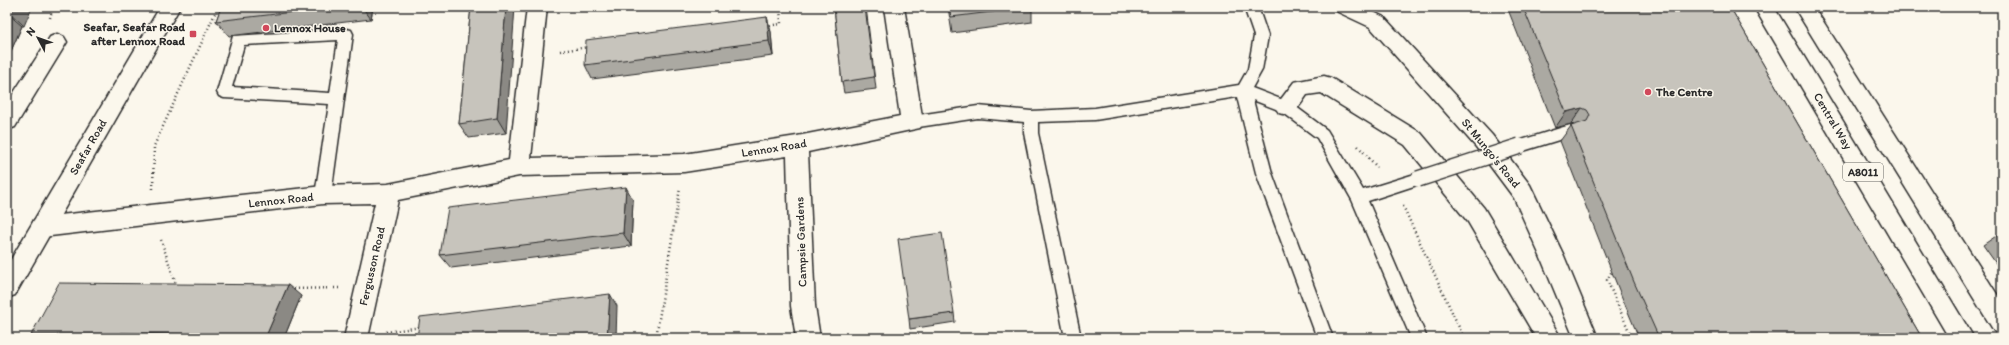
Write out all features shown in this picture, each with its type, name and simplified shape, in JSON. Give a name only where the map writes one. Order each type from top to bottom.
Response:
[{"type":"street","name":"Seafar Road","points":[[7,288],[170,7]]},
{"type":"street","points":[[519,167],[537,7]]},
{"type":"street","points":[[894,7],[912,122]]},
{"type":"street","name":"St Mungo's Road","points":[[1345,7],[1377,22],[1484,141],[1522,192],[1586,338]]},
{"type":"street","name":"Central Way","points":[[1764,7],[1962,338]]},
{"type":"street","name":"A8011","points":[[1804,7],[2002,323]]},
{"type":"street","points":[[7,121],[57,42]]},
{"type":"street","points":[[1286,106],[1301,88],[1324,84],[1413,139],[1476,215],[1549,338]]},
{"type":"street","name":"Lennox Road","points":[[42,227],[323,195],[388,193],[519,167],[684,163],[797,145],[912,122]]},
{"type":"street","name":"Campsie Gardens","points":[[797,145],[803,306],[808,338]]},
{"type":"street","name":"Fergusson Road","points":[[356,338],[388,193]]},
{"type":"lane","points":[[1251,7],[1261,36],[1255,70],[1243,90],[1264,174],[1325,338]]},
{"type":"lane","points":[[323,195],[338,99],[346,34],[238,40],[224,92],[338,99]]},
{"type":"lane","points":[[912,122],[978,112],[1032,117],[1095,114],[1243,90],[1286,106],[1322,134],[1358,198],[1420,338]]},
{"type":"lane","points":[[1032,117],[1031,133],[1073,338]]},
{"type":"lane","points":[[1358,198],[1570,131]]},
{"type":"path","points":[[178,291],[152,214],[154,146],[218,7]]},
{"type":"path","points":[[765,26],[781,24],[780,7]]},
{"type":"path","points":[[532,54],[594,46]]},
{"type":"path","points":[[656,338],[684,163]]},
{"type":"path","points":[[1616,262],[1608,280],[1632,338]]},
{"type":"path","points":[[288,289],[367,287]]},
{"type":"path","points":[[356,338],[426,326]]},
{"type":"building","points":[[221,7],[336,7],[216,21]]},
{"type":"building","points":[[471,7],[506,7],[497,118],[459,124]]},
{"type":"building","points":[[834,7],[865,7],[874,77],[842,82]]},
{"type":"building","points":[[949,7],[1032,7],[951,17]]},
{"type":"building","name":"The Centre","points":[[1523,7],[1730,7],[1922,338],[1659,338],[1634,282],[1571,126],[1587,121],[1590,115],[1587,110],[1582,108],[1566,112]]},
{"type":"building","points":[[767,17],[769,41],[585,65],[586,40]]},
{"type":"building","points":[[626,187],[623,233],[440,255],[448,208]]},
{"type":"building","points":[[942,233],[954,313],[909,319],[898,239]]},
{"type":"building","points":[[59,283],[288,285],[266,336],[121,333],[120,335],[31,335]]},
{"type":"building","points":[[610,294],[607,338],[417,338],[420,317]]},
{"type":"place","name":"Lennox House","points":[[266,28]]},
{"type":"place","name":"Seafar, Seafar Road after Lennox Road","points":[[193,34]]},
{"type":"place","name":"The Centre","points":[[1648,92]]}]
